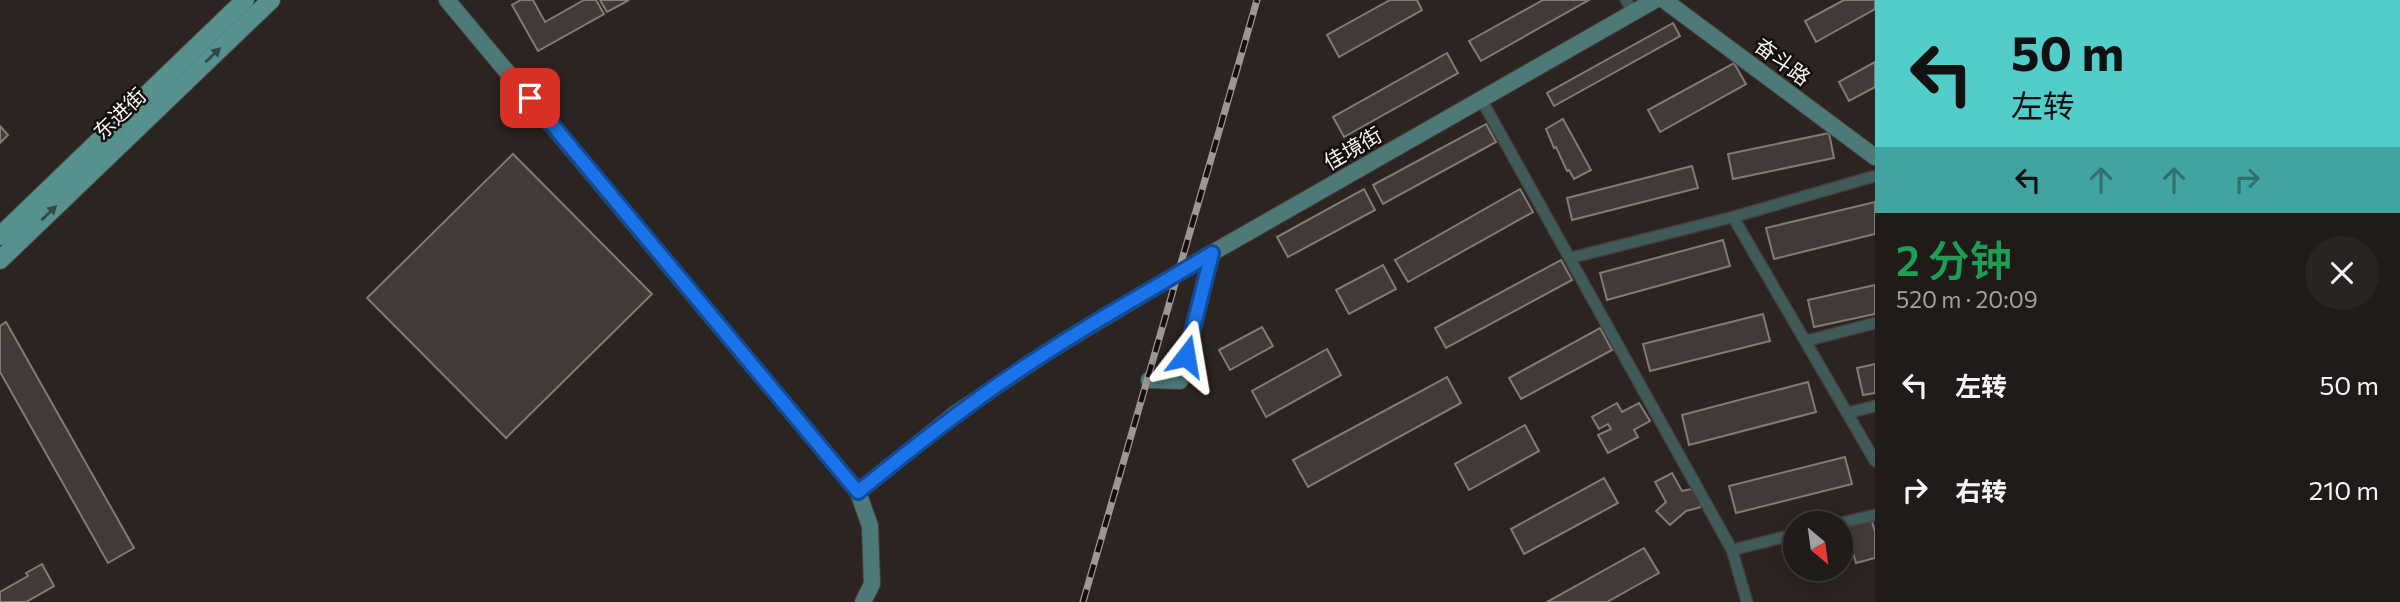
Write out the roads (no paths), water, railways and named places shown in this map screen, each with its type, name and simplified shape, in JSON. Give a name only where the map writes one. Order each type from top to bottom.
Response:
[{"type":"main road","name":"东进街","points":[[0,236],[245,0]]},
{"type":"main road","name":"东进街","points":[[0,260],[271,0]]},
{"type":"main road","points":[[447,0],[858,492],[870,526],[872,584],[863,602]]},
{"type":"main road","name":"佳境街","points":[[858,492],[955,414],[1030,363],[1212,253],[1481,99],[1629,6],[1655,0]]},
{"type":"main road","name":"奋斗路","points":[[1664,0],[1875,157]]},
{"type":"main road","points":[[1149,380],[1180,381],[1212,253]]},
{"type":"street","points":[[1481,99],[1732,550],[1747,602]]},
{"type":"street","points":[[1570,258],[1733,217],[1875,176]]},
{"type":"street","points":[[1733,217],[1875,461]]},
{"type":"street","points":[[1806,341],[1875,323]]},
{"type":"street","points":[[1847,413],[1875,406]]},
{"type":"street","points":[[1853,520],[1875,515]]},
{"type":"street","points":[[1732,550],[1783,537]]},
{"type":"railway","points":[[1083,602],[1257,0]]}]
